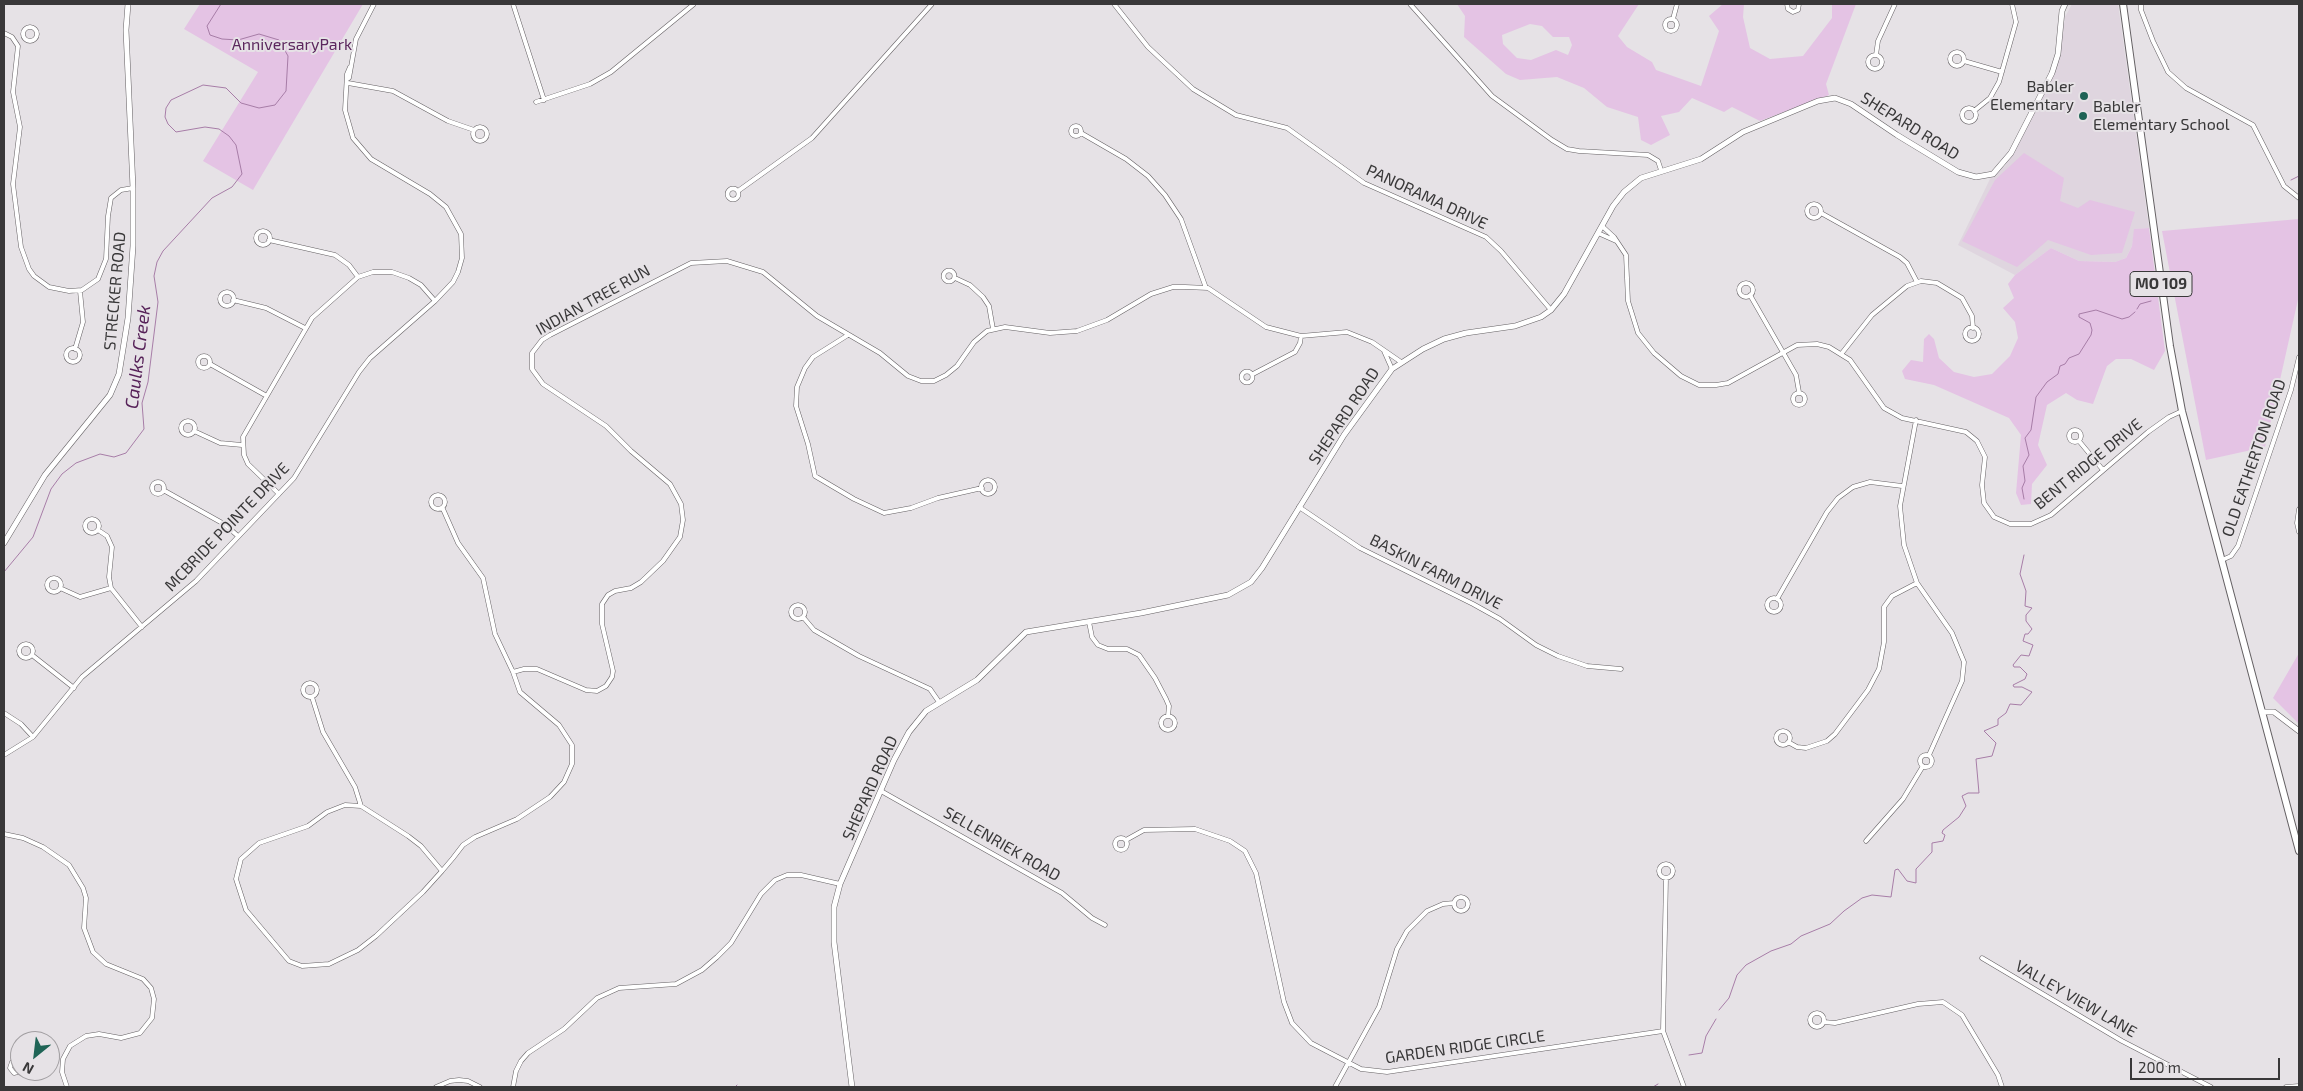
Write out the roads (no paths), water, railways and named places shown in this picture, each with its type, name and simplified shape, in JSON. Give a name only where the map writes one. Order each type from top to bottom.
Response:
[{"type":"main road","name":"MO 109","points":[[2123,4],[2169,337],[2182,412],[2299,851]]},
{"type":"street","name":"STRECKER ROAD","points":[[4,543],[45,475],[104,404],[116,384],[131,290],[133,188],[127,50],[128,4]]},
{"type":"street","name":"MCBRIDE POINTE DRIVE","points":[[4,755],[17,749],[33,737],[85,675],[196,581],[279,494],[298,472],[359,372],[370,358],[435,301],[453,282],[458,272],[462,246],[458,224],[440,201],[371,159],[362,151],[353,138],[347,120],[350,67],[358,33],[374,4]]},
{"type":"street","points":[[513,4],[544,100]]},
{"type":"street","points":[[536,102],[590,84],[611,72],[694,4]]},
{"type":"street","points":[[738,191],[818,132],[932,4]]},
{"type":"street","name":"PANORAMA DRIVE","points":[[1114,4],[1148,47],[1193,89],[1236,115],[1288,128],[1364,183],[1486,237],[1501,251],[1551,310]]},
{"type":"street","points":[[1410,4],[1492,96],[1552,140],[1567,149],[1578,151],[1648,155],[1658,161],[1661,170]]},
{"type":"street","points":[[1672,19],[1677,4]]},
{"type":"street","points":[[1787,4],[1788,10],[1793,12],[1798,10],[1799,4]]},
{"type":"street","points":[[1876,55],[1878,41],[1895,4]]},
{"type":"street","points":[[1974,111],[1994,94],[2002,72],[2016,22],[2012,4]]},
{"type":"street","name":"SHEPARD ROAD","points":[[852,1087],[833,933],[833,908],[840,884],[881,791],[909,732],[926,711],[977,680],[1026,632],[1089,622],[1228,595],[1240,590],[1254,579],[1262,568],[1364,405],[1392,369],[1401,362],[1444,340],[1466,333],[1515,326],[1541,317],[1551,310],[1564,294],[1613,206],[1630,186],[1641,178],[1661,170],[1701,159],[1750,128],[1818,101],[1835,98],[1851,104],[1958,172],[1976,177],[1989,175],[1998,169],[2011,153],[2052,73],[2058,54],[2062,11],[2066,4]]},
{"type":"street","points":[[2142,4],[2141,10],[2168,72],[2186,88],[2253,125],[2284,186],[2299,198]]},
{"type":"street","points":[[4,33],[15,40],[18,46],[13,92],[20,127],[13,184],[21,247],[28,269],[40,282],[59,290],[80,291],[98,279],[104,268],[108,216],[112,198],[121,190],[133,188]]},
{"type":"street","points":[[15,40],[22,37]]},
{"type":"street","points":[[1964,61],[2002,72]]},
{"type":"street","points":[[348,83],[393,91],[448,121],[474,130]]},
{"type":"street","points":[[1081,133],[1126,159],[1148,176],[1165,195],[1181,218],[1206,288]]},
{"type":"street","points":[[1821,214],[1900,257],[1907,263],[1917,282]]},
{"type":"street","name":"BENT RIDGE DRIVE","points":[[1602,226],[1614,237],[1626,255],[1628,302],[1638,333],[1654,353],[1681,376],[1706,386],[1728,382],[1797,345],[1818,344],[1842,353],[1850,360],[1884,408],[1896,415],[1966,432],[1978,441],[1985,458],[1982,485],[1984,503],[1994,517],[2010,524],[2031,524],[2051,516],[2158,424],[2182,412]]},
{"type":"street","points":[[1598,234],[1616,241]]},
{"type":"street","points":[[269,240],[335,255],[349,265],[358,277]]},
{"type":"street","name":"INDIAN TREE RUN","points":[[513,672],[524,669],[537,669],[586,690],[597,691],[606,686],[612,677],[613,670],[602,624],[602,604],[615,591],[631,588],[641,582],[663,561],[680,537],[683,520],[681,504],[670,484],[631,451],[606,426],[549,389],[536,377],[532,369],[531,360],[535,348],[542,340],[677,269],[691,263],[714,260],[744,264],[763,272],[817,316],[880,354],[908,376],[928,382],[940,378],[951,371],[974,342],[993,329]]},
{"type":"street","points":[[279,494],[248,464],[242,445],[247,427],[304,328],[322,308],[358,277],[378,271],[400,274],[421,285],[435,301]]},
{"type":"street","points":[[955,278],[970,284],[983,297],[989,306],[993,329],[1014,327],[1050,334],[1077,331],[1107,320],[1160,290],[1173,287],[1206,288],[1266,327],[1301,336],[1347,332],[1372,342],[1401,362]]},
{"type":"street","points":[[1842,353],[1872,315],[1907,286],[1917,282],[1938,283],[1959,295],[1970,310],[1972,328]]},
{"type":"street","points":[[75,349],[83,322],[80,291]]},
{"type":"street","points":[[1750,295],[1799,381],[1799,392]]},
{"type":"street","points":[[233,300],[266,308],[304,328]]},
{"type":"street","points":[[848,335],[814,357],[805,368],[797,387],[796,406],[808,444],[815,476],[854,499],[884,513],[911,508],[938,498],[982,488]]},
{"type":"street","points":[[1253,374],[1295,352],[1300,343],[1301,336]]},
{"type":"street","points":[[1384,351],[1392,369]]},
{"type":"street","name":"OLD EATHERTON ROAD","points":[[2222,560],[2231,556],[2238,546],[2291,390],[2299,359]]},
{"type":"street","points":[[210,364],[265,395]]},
{"type":"street","points":[[1916,420],[1902,486],[1900,506],[1904,545],[1917,583],[1955,638],[1964,662],[1959,691],[1929,755]]},
{"type":"street","points":[[194,431],[220,443],[242,445]]},
{"type":"street","points":[[2079,441],[2103,470]]},
{"type":"street","points":[[1778,600],[1827,512],[1838,498],[1852,487],[1870,482],[1902,486]]},
{"type":"street","points":[[165,491],[224,524],[238,536]]},
{"type":"street","name":"BASKIN FARM DRIVE","points":[[1299,507],[1360,548],[1479,607],[1536,645],[1558,656],[1587,666],[1621,669]]},
{"type":"street","points":[[442,871],[421,846],[361,806],[335,808],[308,826],[259,843],[241,859],[236,879],[246,910],[288,961],[297,965],[320,965],[335,962],[358,950],[410,905],[442,871],[464,845],[474,837],[513,821],[550,797],[561,786],[570,769],[573,756],[572,745],[567,734],[520,692],[495,634],[483,578],[458,543],[443,509]]},
{"type":"street","points":[[2299,509],[2297,523],[2299,532]]},
{"type":"street","points":[[98,530],[107,536],[112,547],[109,577],[111,588],[142,627]]},
{"type":"street","points":[[1788,742],[1797,747],[1806,748],[1817,746],[1835,734],[1868,690],[1879,668],[1884,642],[1884,607],[1888,599],[1917,583]]},
{"type":"street","points":[[60,588],[80,597],[111,588]]},
{"type":"street","points":[[803,617],[814,630],[930,690],[939,702]]},
{"type":"street","points":[[1089,622],[1091,633],[1098,645],[1108,649],[1127,649],[1139,655],[1155,678],[1166,699],[1169,706],[1168,716]]},
{"type":"street","points":[[32,655],[74,688]]},
{"type":"street","points":[[312,697],[323,732],[355,787],[361,806]]},
{"type":"street","points":[[2262,712],[2274,712],[2299,731]]},
{"type":"street","points":[[4,713],[21,724],[33,737]]},
{"type":"street","points":[[1923,766],[1920,759],[1925,755],[1929,755]]},
{"type":"street","points":[[1923,766],[1927,767],[1932,764],[1929,755]]},
{"type":"street","points":[[1866,841],[1903,799],[1923,766]]},
{"type":"street","name":"SELLENRIEK ROAD","points":[[881,791],[1062,893],[1092,918],[1105,925]]},
{"type":"street","name":"GARDEN RIDGE CIRCLE","points":[[1126,840],[1144,830],[1195,829],[1230,841],[1245,851],[1256,873],[1288,1015],[1303,1037],[1348,1063],[1372,1072],[1387,1072],[1662,1031]]},
{"type":"street","points":[[4,834],[23,838],[43,846],[75,872],[86,898],[84,928],[93,952],[106,964],[143,979],[151,988],[154,999],[152,1018],[140,1033],[121,1038],[99,1034],[86,1036],[70,1046],[63,1058],[62,1072],[68,1087]]},
{"type":"street","points":[[513,1087],[516,1071],[528,1053],[564,1030],[597,998],[619,988],[676,984],[686,980],[718,958],[731,942],[761,894],[775,880],[786,875],[801,875],[840,884]]},
{"type":"street","points":[[1666,878],[1662,1031],[1684,1087]]},
{"type":"street","points":[[1335,1087],[1379,1006],[1397,949],[1407,931],[1427,911],[1443,904],[1454,903]]},
{"type":"street","name":"VALLEY VIEW LANE","points":[[1982,958],[2122,1041],[2211,1087]]},
{"type":"street","points":[[1824,1022],[1835,1023],[1918,1004],[1943,1002],[1962,1016],[1998,1075],[2002,1087]]},
{"type":"street","points":[[4,1068],[10,1068]]},
{"type":"street","points":[[436,1087],[450,1081],[459,1080],[468,1081],[480,1087]]},
{"type":"street","points":[[2286,1087],[2299,1086]]},
{"type":"waterway","name":"Caulks Creek","points":[[4,572],[33,537],[51,489],[62,474],[76,463],[100,454],[114,457],[126,453],[144,429],[142,403],[148,382],[158,302],[154,276],[157,262],[163,251],[212,198],[232,187],[242,174],[236,145],[229,136],[219,129],[205,127],[176,132],[168,124],[165,117],[166,108],[171,100],[203,85],[226,88],[241,103],[259,108],[275,105],[286,91],[288,56],[279,40],[259,34],[238,40],[222,39],[210,35],[207,26],[221,4]]},
{"type":"waterway","points":[[2291,180],[2299,176]]},
{"type":"waterway","points":[[2137,309],[2140,304],[2151,301]]},
{"type":"waterway","points":[[2024,499],[2022,488],[2025,481],[2023,466],[2029,455],[2025,438],[2031,430],[2036,397],[2047,382],[2058,374],[2060,366],[2065,364],[2069,358],[2079,354],[2091,335],[2090,323],[2079,317],[2079,314],[2096,310],[2122,319],[2129,317],[2135,312]]},
{"type":"waterway","points":[[1719,1010],[1729,998],[1737,975],[1746,965],[1771,951],[1791,944],[1801,936],[1830,924],[1862,898],[1872,895],[1891,897],[1895,870],[1898,869],[1907,881],[1916,883],[1916,869],[1932,852],[1932,843],[1943,841],[1945,835],[1942,833],[1943,830],[1959,817],[1966,806],[1962,796],[1968,793],[1979,793],[1976,759],[1992,756],[1996,743],[1984,731],[1998,725],[1998,719],[2006,713],[2010,704],[2021,705],[2032,692],[2022,687],[2014,687],[2013,685],[2025,679],[2027,674],[2020,667],[2014,667],[2013,665],[2021,655],[2029,656],[2033,645],[2023,641],[2025,634],[2028,634],[2032,629],[2026,621],[2026,615],[2032,608],[2025,606],[2026,591],[2020,574],[2024,555]]},
{"type":"waterway","points":[[1689,1055],[1702,1053],[1706,1036],[1716,1019]]},
{"type":"waterway","points":[[1653,1087],[1658,1084]]},
{"type":"place","name":"Babler Elementary","points":[[2084,96]]},
{"type":"place","name":"Babler Elementary School","points":[[2083,116]]},
{"type":"park label","name":"AnniversaryPark","points":[[292,45]]}]
